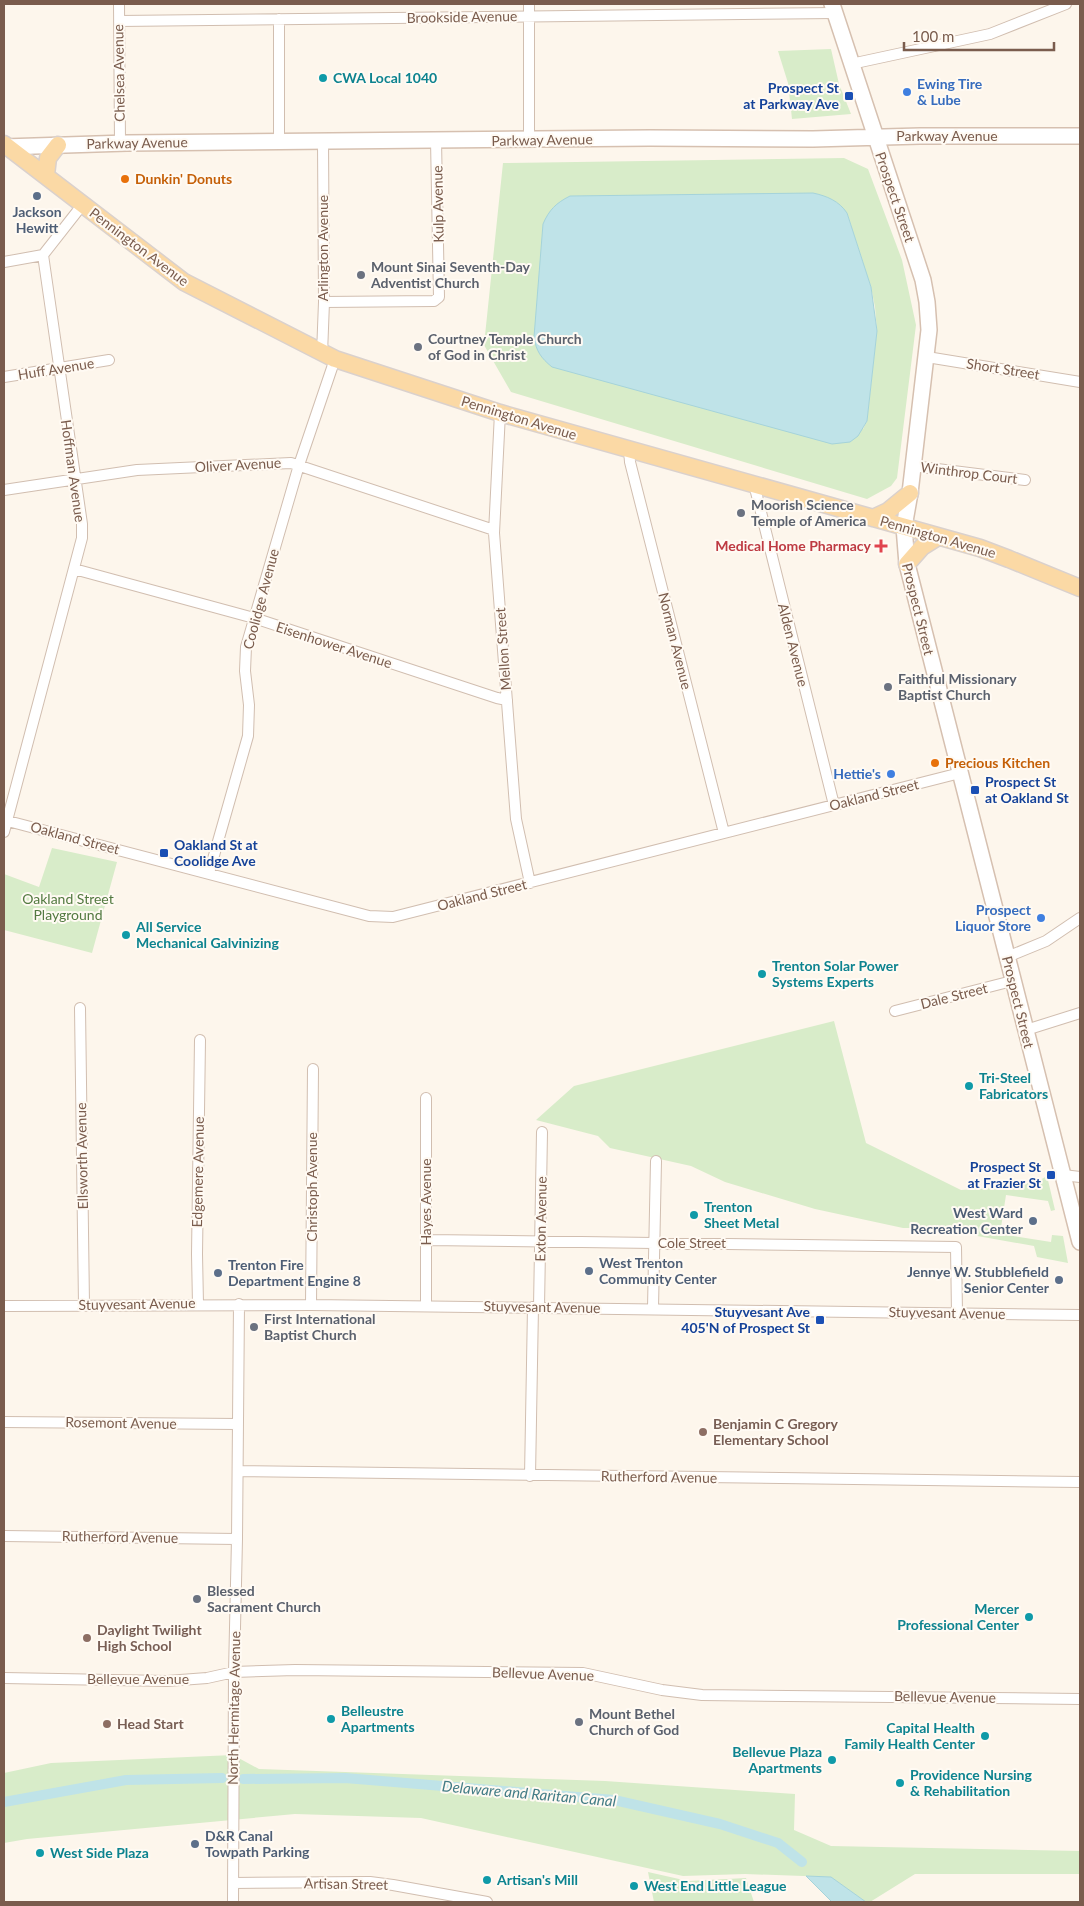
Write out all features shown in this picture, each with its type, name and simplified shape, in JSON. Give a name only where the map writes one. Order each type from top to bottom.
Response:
[{"type":"main road","points":[[46,175],[48,158],[58,145]]},
{"type":"main road","name":"Pennington Avenue","points":[[5,146],[46,175],[184,282],[328,356],[500,413],[1010,558],[1080,586]]},
{"type":"main road","points":[[873,518],[888,511],[910,493]]},
{"type":"main road","points":[[907,564],[922,547],[938,537]]},
{"type":"street","name":"Chelsea Avenue","points":[[119,4],[120,143]]},
{"type":"street","points":[[529,4],[529,140]]},
{"type":"street","points":[[851,64],[990,34],[1066,4]]},
{"type":"street","name":"Brookside Avenue","points":[[119,21],[529,16],[834,8]]},
{"type":"street","name":"Prospect Street","points":[[834,8],[923,280],[928,302],[929,322],[926,357],[914,466],[904,527],[907,564],[1080,1242]]},
{"type":"street","points":[[279,19],[279,143]]},
{"type":"street","name":"Parkway Avenue","points":[[5,146],[436,140],[1080,136]]},
{"type":"street","name":"Kulp Avenue","points":[[324,302],[434,301],[439,297],[436,140]]},
{"type":"street","name":"Arlington Avenue","points":[[323,142],[324,302],[328,356]]},
{"type":"street","points":[[4,262],[44,254],[83,204]]},
{"type":"street","name":"Hoffman Avenue","points":[[4,832],[5,820],[82,538],[82,524],[58,369],[44,254]]},
{"type":"street","name":"Coolidge Avenue","points":[[209,873],[248,736],[249,705],[245,655],[328,356]]},
{"type":"street","name":"Short Street","points":[[926,357],[1080,382]]},
{"type":"street","name":"Huff Avenue","points":[[4,377],[109,360]]},
{"type":"street","name":"Mellon Street","points":[[500,413],[494,530],[516,819],[518,837],[530,883]]},
{"type":"street","name":"Norman Avenue","points":[[629,450],[630,462],[724,833]]},
{"type":"street","name":"Oliver Avenue","points":[[4,490],[158,469],[284,462],[299,465],[494,530]]},
{"type":"street","name":"Winthrop Court","points":[[914,466],[1025,480]]},
{"type":"street","name":"Alden Avenue","points":[[754,484],[834,805]]},
{"type":"street","name":"Eisenhower Avenue","points":[[74,569],[254,618],[507,700]]},
{"type":"street","name":"Oakland Street","points":[[5,820],[380,918],[393,917],[530,883],[960,773]]},
{"type":"street","points":[[1007,957],[1046,941],[1080,918]]},
{"type":"street","name":"Dale Street","points":[[895,1010],[1012,981]]},
{"type":"street","name":"Ellsworth Avenue","points":[[80,1008],[84,1305]]},
{"type":"street","points":[[1026,1030],[1079,1016]]},
{"type":"street","name":"Edgemere Avenue","points":[[198,1304],[200,1040]]},
{"type":"street","name":"Christoph Avenue","points":[[312,1305],[313,1069]]},
{"type":"street","name":"Hayes Avenue","points":[[426,1098],[426,1306]]},
{"type":"street","name":"Exton Avenue","points":[[530,1476],[540,1241],[542,1132]]},
{"type":"street","points":[[653,1308],[656,1161]]},
{"type":"street","points":[[1063,1175],[1080,1177]]},
{"type":"street","name":"Cole Street","points":[[427,1240],[956,1247],[956,1313]]},
{"type":"street","name":"Stuyvesant Avenue","points":[[4,1306],[239,1304],[1080,1315]]},
{"type":"street","name":"North Hermitage Avenue","points":[[232,1902],[239,1304]]},
{"type":"street","name":"Rosemont Avenue","points":[[4,1422],[238,1424]]},
{"type":"street","name":"Rutherford Avenue","points":[[238,1471],[1080,1482]]},
{"type":"street","name":"Rutherford Avenue","points":[[4,1536],[237,1539]]},
{"type":"street","name":"Bellevue Avenue","points":[[4,1678],[167,1681],[207,1678],[234,1672],[295,1670],[583,1673],[662,1690],[702,1695],[1080,1699]]},
{"type":"street","name":"Artisan Street","points":[[233,1883],[370,1882],[393,1884],[486,1902]]},
{"type":"green space","points":[[831,49],[839,84],[851,114],[792,119],[788,83],[778,51]]},
{"type":"green space","points":[[844,158],[868,169],[902,260],[916,325],[897,478],[891,486],[867,499],[511,392],[484,345],[503,163]],"holes":[[[570,196],[847,213],[871,287],[877,331],[867,421],[863,429]]]},
{"type":"green space","name":"Oakland Street Playground","points":[[52,848],[117,862],[92,953],[4,930],[4,874],[39,887]]},
{"type":"green space","points":[[834,1021],[866,1143],[961,1190],[1012,1187],[1040,1180],[1047,1176],[1055,1210],[1051,1211],[1048,1201],[1006,1195],[1000,1234],[1051,1242],[1052,1235],[1063,1236],[1068,1263],[1037,1257],[1034,1246],[966,1234],[961,1228],[903,1228],[815,1209],[725,1182],[691,1166],[610,1148],[598,1136],[536,1120],[574,1086]]},
{"type":"green space","points":[[233,1755],[259,1769],[605,1781],[795,1794],[794,1830],[831,1846],[1080,1851],[1080,1874],[915,1874],[870,1902],[866,1902],[831,1877],[745,1874],[683,1876],[421,1818],[295,1814],[27,1839],[4,1843],[4,1773],[51,1763]]},
{"type":"green space","points":[[648,1872],[688,1881],[746,1878],[754,1902],[654,1902]]},
{"type":"water","points":[[813,193],[832,200],[847,213],[871,287],[877,331],[867,421],[858,436],[850,442],[832,444],[552,367],[540,354],[534,337],[543,224],[550,211],[570,196]]},
{"type":"water","points":[[806,1876],[831,1877],[866,1902],[832,1902]]},
{"type":"waterway","name":"Delaware and Raritan Canal","points":[[4,1802],[126,1780],[222,1778]]},
{"type":"waterway","name":"Delaware and Raritan Canal","points":[[243,1779],[345,1778],[614,1800],[720,1824],[778,1843],[802,1862]]},
{"type":"place","name":"CWA Local 1040","points":[[323,78]]},
{"type":"place","name":"Ewing Tire & Lube","points":[[907,92]]},
{"type":"place","name":"Prospect St at Parkway Ave","points":[[849,96]]},
{"type":"place","name":"Dunkin' Donuts","points":[[125,179]]},
{"type":"place","name":"Jackson Hewitt","points":[[37,196]]},
{"type":"place","name":"Mount Sinai Seventh-Day Adventist Church","points":[[361,275]]},
{"type":"place","name":"Courtney Temple Church of God in Christ","points":[[418,347]]},
{"type":"place","name":"Moorish Science Temple of America","points":[[741,513]]},
{"type":"place","name":"Medical Home Pharmacy","points":[[881,546]]},
{"type":"place","name":"Faithful Missionary Baptist Church","points":[[888,687]]},
{"type":"place","name":"Precious Kitchen","points":[[935,763]]},
{"type":"place","name":"Hettie's","points":[[891,774]]},
{"type":"place","name":"Prospect St at Oakland St","points":[[975,790]]},
{"type":"place","name":"Oakland St at Coolidge Ave","points":[[164,853]]},
{"type":"place","name":"Prospect Liquor Store","points":[[1041,918]]},
{"type":"place","name":"All Service Mechanical Galvinizing","points":[[126,935]]},
{"type":"place","name":"Trenton Solar Power Systems Experts","points":[[762,974]]},
{"type":"place","name":"Tri-Steel Fabricators","points":[[969,1086]]},
{"type":"place","name":"Prospect St at Frazier St","points":[[1051,1175]]},
{"type":"place","name":"Trenton Sheet Metal","points":[[694,1215]]},
{"type":"place","name":"West Ward Recreation Center","points":[[1033,1221]]},
{"type":"place","name":"West Trenton Community Center","points":[[589,1271]]},
{"type":"place","name":"Trenton Fire Department Engine 8","points":[[218,1273]]},
{"type":"place","name":"Jennye W. Stubblefield Senior Center","points":[[1059,1280]]},
{"type":"place","name":"Stuyvesant Ave 405'N of Prospect St","points":[[820,1320]]},
{"type":"place","name":"First International Baptist Church","points":[[254,1327]]},
{"type":"place","name":"Benjamin C Gregory Elementary School","points":[[703,1432]]},
{"type":"place","name":"Blessed Sacrament Church","points":[[197,1599]]},
{"type":"place","name":"Mercer Professional Center","points":[[1029,1617]]},
{"type":"place","name":"Daylight Twilight High School","points":[[87,1638]]},
{"type":"place","name":"Belleustre Apartments","points":[[331,1719]]},
{"type":"place","name":"Mount Bethel Church of God","points":[[579,1722]]},
{"type":"place","name":"Head Start","points":[[107,1724]]},
{"type":"place","name":"Capital Health Family Health Center","points":[[985,1736]]},
{"type":"place","name":"Bellevue Plaza Apartments","points":[[832,1760]]},
{"type":"place","name":"Providence Nursing & Rehabilitation","points":[[900,1783]]},
{"type":"place","name":"D&R Canal Towpath Parking","points":[[195,1844]]},
{"type":"place","name":"West Side Plaza","points":[[40,1853]]},
{"type":"place","name":"Artisan's Mill","points":[[487,1880]]},
{"type":"place","name":"West End Little League","points":[[634,1886]]}]
